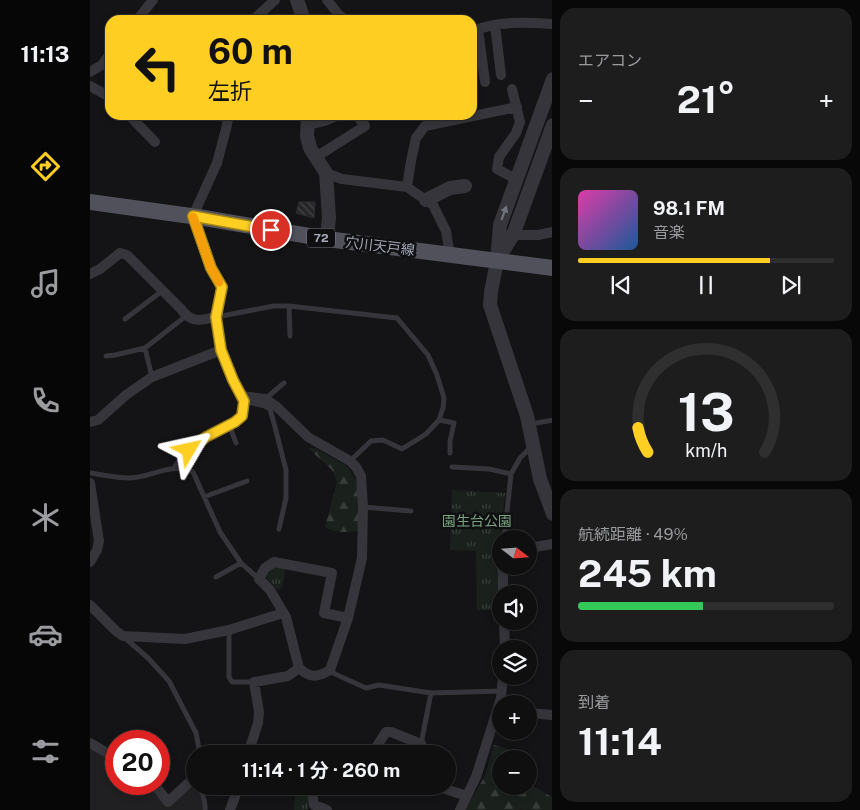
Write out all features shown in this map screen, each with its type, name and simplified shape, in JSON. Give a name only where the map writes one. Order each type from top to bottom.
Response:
[{"type":"main road","name":"穴川天戸線","points":[[90,202],[193,216],[327,239],[552,268]]},
{"type":"street","points":[[141,15],[153,0]]},
{"type":"street","points":[[258,15],[275,0]]},
{"type":"street","points":[[297,0],[302,15]]},
{"type":"street","points":[[327,0],[338,15]]},
{"type":"street","points":[[477,30],[514,22],[552,24]]},
{"type":"street","points":[[495,25],[501,75]]},
{"type":"street","points":[[477,40],[485,82]]},
{"type":"street","points":[[90,72],[102,65],[105,61]]},
{"type":"street","points":[[552,79],[500,225],[490,305],[527,416],[540,479],[552,514]]},
{"type":"street","points":[[90,86],[105,94]]},
{"type":"street","points":[[512,89],[520,122],[516,133],[499,157],[497,169],[516,179]]},
{"type":"street","points":[[477,115],[517,107]]},
{"type":"street","points":[[134,120],[155,142]]},
{"type":"street","points":[[227,120],[217,163],[193,216],[211,268],[222,287],[216,317],[221,350],[243,399],[265,400],[277,407],[308,437],[350,462],[356,467],[361,476],[363,507],[362,558],[348,618],[330,670],[313,676],[305,674],[299,668],[286,617],[270,590],[259,579],[266,568],[274,562],[332,573],[324,613],[348,618]]},
{"type":"street","points":[[327,239],[329,217],[326,173],[310,148],[307,136],[308,120],[328,120]]},
{"type":"street","points":[[316,157],[365,126],[361,120]]},
{"type":"street","points":[[407,186],[416,138],[425,126],[454,120]]},
{"type":"street","points":[[497,261],[513,235],[552,125]]},
{"type":"street","points":[[326,173],[342,179],[407,186],[433,205],[446,231],[450,255]]},
{"type":"street","points":[[426,200],[450,188],[465,186]]},
{"type":"street","points":[[513,235],[538,235],[552,232]]},
{"type":"street","points":[[90,274],[100,269],[120,253],[127,255],[163,290],[186,316],[197,320],[216,317]]},
{"type":"street","points":[[90,422],[98,420],[126,395],[152,377],[221,350]]},
{"type":"street","points":[[90,483],[99,541],[97,550],[90,562]]},
{"type":"street","points":[[538,546],[552,544]]},
{"type":"street","points":[[90,605],[123,636],[185,639],[229,630],[283,612]]},
{"type":"street","points":[[251,745],[258,723],[259,712],[254,682],[288,676],[299,668]]},
{"type":"street","points":[[502,695],[503,685]]},
{"type":"street","points":[[537,714],[552,715]]},
{"type":"street","points":[[460,810],[476,777],[492,730]]},
{"type":"street","points":[[378,745],[386,732],[390,732],[413,745]]},
{"type":"street","points":[[90,743],[105,752]]},
{"type":"street","points":[[163,795],[168,802],[186,785]]},
{"type":"street","points":[[456,792],[467,796]]},
{"type":"street","points":[[230,810],[236,795]]},
{"type":"street","points":[[312,795],[313,808],[327,810]]},
{"type":"lane","points":[[124,319],[163,290]]},
{"type":"lane","points":[[216,317],[274,306],[289,306],[397,318],[428,355],[444,398],[443,408],[439,420],[426,434],[402,449],[383,440],[371,441],[350,462]]},
{"type":"lane","points":[[289,306],[290,336]]},
{"type":"lane","points":[[106,356],[145,348],[186,316]]},
{"type":"lane","points":[[145,348],[152,377]]},
{"type":"lane","points":[[265,400],[284,384]]},
{"type":"lane","points":[[174,468],[181,457],[198,442],[235,422],[242,416],[243,399],[265,406],[270,409],[286,470],[286,498],[279,529]]},
{"type":"lane","points":[[439,420],[454,423],[450,441],[450,452]]},
{"type":"lane","points":[[529,425],[552,420]]},
{"type":"lane","points":[[229,424],[236,443]]},
{"type":"lane","points":[[505,530],[511,474],[520,458],[533,445]]},
{"type":"lane","points":[[452,467],[511,474]]},
{"type":"lane","points":[[90,473],[129,478],[145,476],[174,468],[184,468],[192,472],[220,532],[240,563],[259,579]]},
{"type":"lane","points":[[204,497],[248,481]]},
{"type":"lane","points":[[363,507],[411,511]]},
{"type":"lane","points":[[216,577],[240,563]]},
{"type":"lane","points":[[229,630],[229,677],[232,682],[254,682]]},
{"type":"lane","points":[[123,636],[148,658],[169,681],[196,733],[198,745]]},
{"type":"lane","points":[[330,670],[366,688],[379,685],[431,693],[503,691]]},
{"type":"lane","points":[[421,745],[431,693]]},
{"type":"lane","points":[[202,795],[206,802],[205,810]]},
{"type":"shaded area","points":[[90,746],[105,755],[105,795],[161,795],[168,804],[186,789],[186,795],[200,795],[203,804],[202,810],[90,810]]},
{"type":"green space","points":[[308,448],[315,448],[348,467],[357,483],[359,531],[338,532],[325,527],[337,482],[332,470]]},
{"type":"green space","name":"園生台公園","points":[[452,490],[505,493],[502,530],[492,530],[492,575],[500,575],[501,585],[492,585],[492,610],[477,610],[476,551],[450,550]]},
{"type":"green space","points":[[277,566],[286,568],[282,587],[277,590],[266,577],[271,569]]},
{"type":"green space","points":[[494,745],[510,750],[493,750]]},
{"type":"green space","points":[[492,752],[492,795],[537,795],[537,789],[552,797],[552,810],[465,810],[485,776]]},
{"type":"green space","points":[[295,795],[309,795],[308,810],[293,809]]},
{"type":"building","points":[[299,202],[315,202],[314,218],[296,213]]},
{"type":"slow traffic","points":[[193,217],[211,268],[219,282]]},
{"type":"route","points":[[189,450],[198,442],[235,422],[242,416],[244,401],[221,350],[216,317],[222,287],[211,268],[193,216],[271,230]]}]
